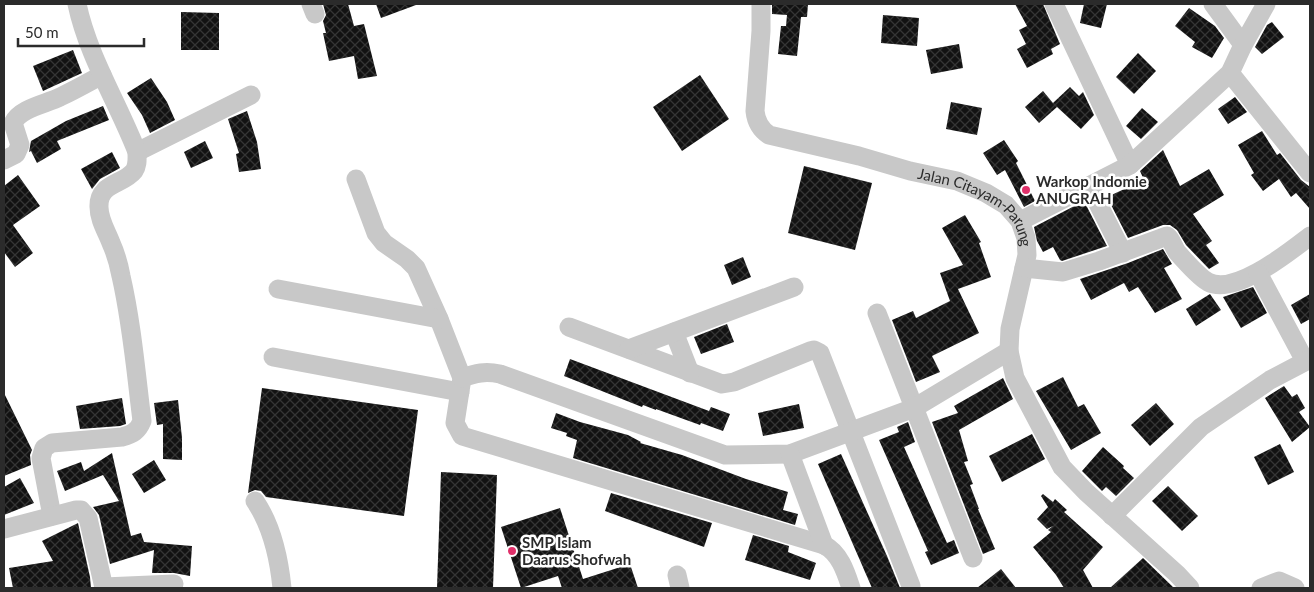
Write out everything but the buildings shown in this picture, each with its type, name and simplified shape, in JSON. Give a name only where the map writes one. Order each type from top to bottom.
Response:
[{"type":"street","points":[[52,516],[41,458],[44,448],[52,443],[122,437],[139,429],[142,421],[129,317],[122,279],[115,252],[100,217],[99,208],[99,200],[107,188],[133,172],[137,162],[137,152],[84,32],[77,4]]},
{"type":"street","name":"Jalan Citayam-Parung","points":[[761,4],[755,112],[764,132],[768,135],[957,181],[986,193],[1006,205],[1020,221],[1026,238],[1027,255],[1010,329],[1008,351],[1015,378],[1062,467],[1190,588]]},
{"type":"street","points":[[1054,4],[1130,165]]},
{"type":"street","points":[[1213,4],[1243,44]]},
{"type":"street","points":[[1020,221],[1130,165],[1230,73],[1243,44],[1266,4]]},
{"type":"street","points":[[1230,73],[1310,173]]},
{"type":"street","points":[[4,160],[16,154],[20,145],[13,123],[15,118],[31,108],[58,98],[102,75]]},
{"type":"street","points":[[137,152],[251,95]]},
{"type":"street","points":[[356,178],[376,234],[379,239],[407,259],[416,268],[439,319],[461,385],[455,423],[462,436],[824,545],[830,548],[837,557],[851,588]]},
{"type":"street","points":[[1089,186],[1123,253]]},
{"type":"street","points":[[1024,268],[1063,272],[1123,253],[1167,236],[1177,251],[1208,282],[1224,285],[1258,273],[1310,236]]},
{"type":"street","points":[[1112,516],[1201,427],[1270,380],[1308,360],[1258,273]]},
{"type":"street","points":[[629,349],[794,286]]},
{"type":"street","points":[[278,289],[439,319]]},
{"type":"street","points":[[877,313],[973,558]]},
{"type":"street","points":[[569,327],[722,384],[727,384],[810,351],[817,351],[822,356],[911,586]]},
{"type":"street","points":[[674,332],[690,373]]},
{"type":"street","points":[[273,357],[461,385],[477,373],[500,374],[725,455],[790,454],[914,408],[1008,351]]},
{"type":"street","points":[[790,454],[824,545]]},
{"type":"street","points":[[255,501],[266,521],[275,548],[282,588]]},
{"type":"street","points":[[4,529],[81,510],[88,518],[104,588],[174,584]]},
{"type":"street","points":[[1261,588],[1279,581],[1295,588]]},
{"type":"place","name":"Warkop Indomie ANUGRAH","points":[[1026,190]]},
{"type":"place","name":"SMP Islam Daarus Shofwah","points":[[512,551]]}]
